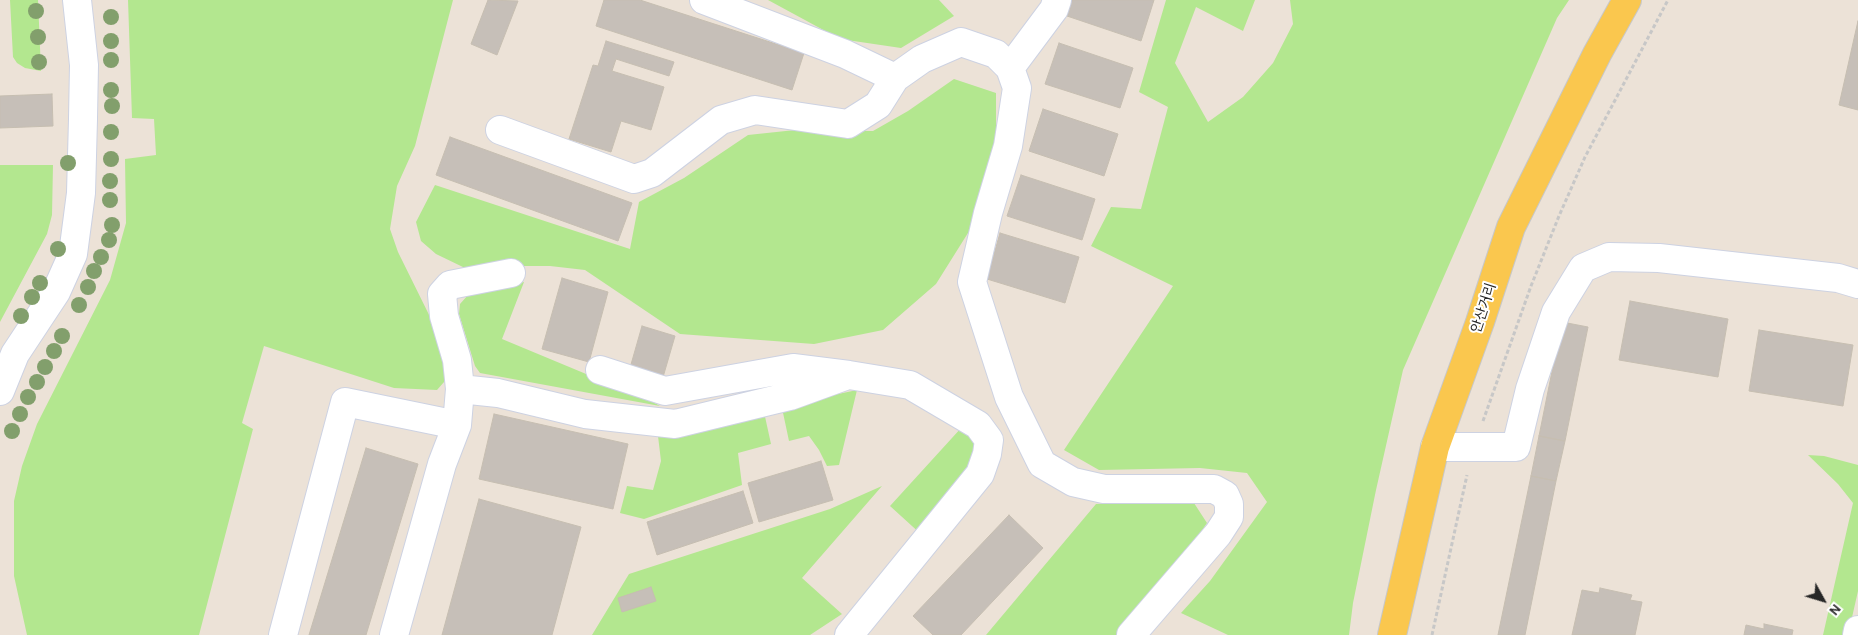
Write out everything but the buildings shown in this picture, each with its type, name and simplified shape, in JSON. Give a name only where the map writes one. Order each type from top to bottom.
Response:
[{"type":"main road","name":"안산거리","points":[[1392,635],[1435,447],[1480,322],[1511,227],[1597,54],[1627,0]]},
{"type":"street","points":[[0,391],[16,354],[56,292],[73,254],[80,193],[84,65],[77,0]]},
{"type":"street","points":[[704,0],[845,54],[895,78]]},
{"type":"street","points":[[1010,68],[1054,9],[1057,0]]},
{"type":"street","points":[[500,130],[634,179],[652,173],[721,120],[755,110],[848,124],[878,105],[895,78],[922,60],[962,42],[996,54],[1010,68],[1017,88],[1008,146],[988,213],[972,282],[1009,397],[1042,464],[1073,482],[1104,489],[1214,489],[1225,495],[1229,504],[1229,517],[1218,534],[1130,635]]},
{"type":"street","points":[[1435,447],[1516,447],[1530,389],[1556,312],[1583,268],[1609,257],[1659,258],[1838,278],[1858,284]]},
{"type":"street","points":[[394,635],[442,464],[457,425],[460,388],[458,360],[444,316],[442,294],[450,285],[510,273]]},
{"type":"street","points":[[600,370],[665,391],[793,368],[849,374],[910,385],[978,425],[989,440],[987,454],[980,474],[849,635]]},
{"type":"street","points":[[460,388],[498,393],[585,414],[675,424],[790,396],[849,374]]},
{"type":"street","points":[[284,635],[345,402],[457,425]]},
{"type":"street","points":[[1857,635],[1858,630]]},
{"type":"green space","points":[[10,0],[38,0],[41,71],[25,68],[17,63],[13,57]]},
{"type":"green space","points":[[128,0],[453,0],[415,146],[397,186],[390,229],[398,252],[437,331],[446,366],[444,382],[437,390],[394,388],[264,346],[242,423],[253,429],[199,635],[27,635],[14,576],[14,501],[22,466],[37,424],[110,280],[126,223],[125,159],[156,155],[154,119],[132,118]]},
{"type":"green space","points":[[768,0],[939,0],[954,16],[901,48],[840,39]]},
{"type":"green space","points":[[1166,0],[1255,0],[1243,31],[1196,7],[1175,63],[1208,122],[1243,97],[1273,63],[1293,24],[1290,0],[1569,0],[1557,18],[1403,370],[1376,490],[1353,603],[1349,635],[1228,635],[1181,613],[1210,581],[1267,502],[1247,473],[1200,468],[1099,470],[1064,450],[1173,286],[1091,246],[1111,207],[1141,209],[1168,107],[1139,92]]},
{"type":"green space","points":[[954,79],[996,93],[996,164],[978,217],[936,284],[883,330],[814,344],[680,334],[585,270],[550,266],[465,268],[436,254],[421,241],[416,222],[435,185],[630,249],[639,202],[684,178],[748,135],[814,128],[873,131],[908,111]]},
{"type":"green space","points":[[0,165],[53,165],[52,215],[47,234],[0,322]]},
{"type":"green space","points":[[524,282],[502,339],[660,406],[480,373],[475,366],[459,314],[460,304],[468,295]]},
{"type":"green space","points":[[857,390],[839,465],[827,466],[809,436],[789,441],[782,408]]},
{"type":"green space","points":[[764,412],[771,444],[738,453],[742,485],[644,519],[620,513],[627,486],[653,490],[661,461],[658,436]]},
{"type":"green space","points":[[962,427],[976,442],[977,454],[923,536],[890,506]]},
{"type":"green space","points":[[1808,455],[1824,456],[1858,465],[1858,591],[1848,635],[1823,635],[1853,503],[1838,484]]},
{"type":"green space","points":[[882,486],[802,578],[842,614],[810,635],[592,635],[629,574],[830,509]]},
{"type":"green space","points":[[1194,503],[1207,523],[1176,569],[1119,635],[986,635],[1096,504]]}]
